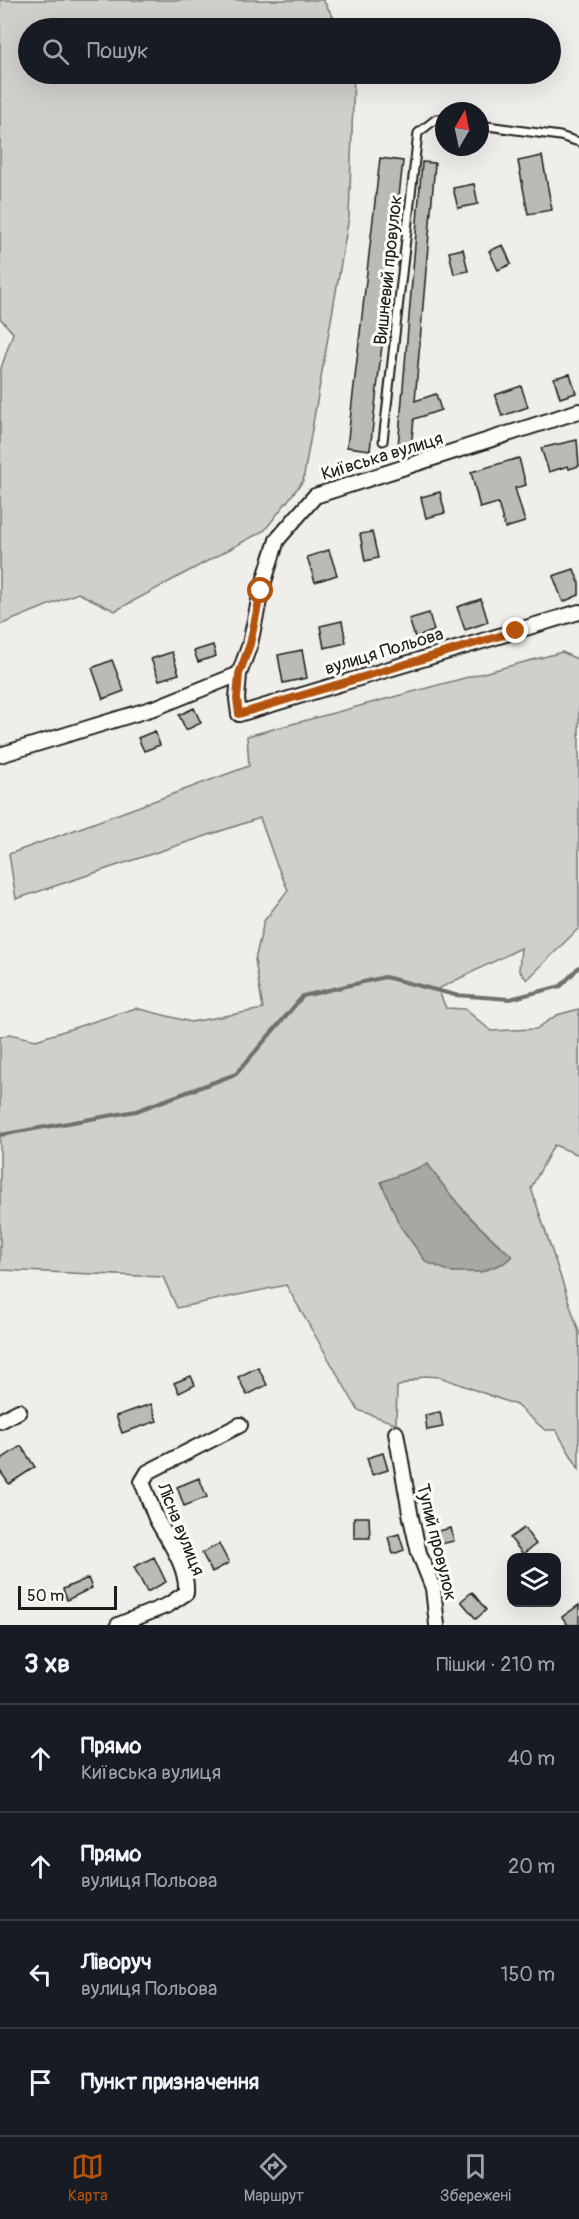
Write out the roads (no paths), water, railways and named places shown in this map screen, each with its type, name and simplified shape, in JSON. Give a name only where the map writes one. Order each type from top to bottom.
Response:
[{"type":"street","name":"Київська вулиця","points":[[239,674],[250,644],[261,591],[277,540],[315,496],[579,411]]},
{"type":"street","name":"вулиця Польова","points":[[239,674],[237,699],[239,714],[579,612]]},
{"type":"street","points":[[0,755],[157,707],[239,674]]},
{"type":"street","points":[[0,1421],[19,1411]]},
{"type":"street","name":"Лісна вулиця","points":[[118,1625],[168,1605],[186,1593],[187,1581],[155,1516],[142,1482],[148,1472],[240,1425]]},
{"type":"street","name":"Тупий провулок","points":[[396,1432],[419,1553],[433,1588],[437,1625]]},
{"type":"lane","name":"Вишневий провулок","points":[[383,441],[418,133],[435,120]]},
{"type":"lane","points":[[489,126],[560,136],[579,142]]},
{"type":"waterway","points":[[0,1135],[136,1111],[236,1074],[303,996],[385,977],[455,995],[510,999],[561,986],[579,967]]}]
